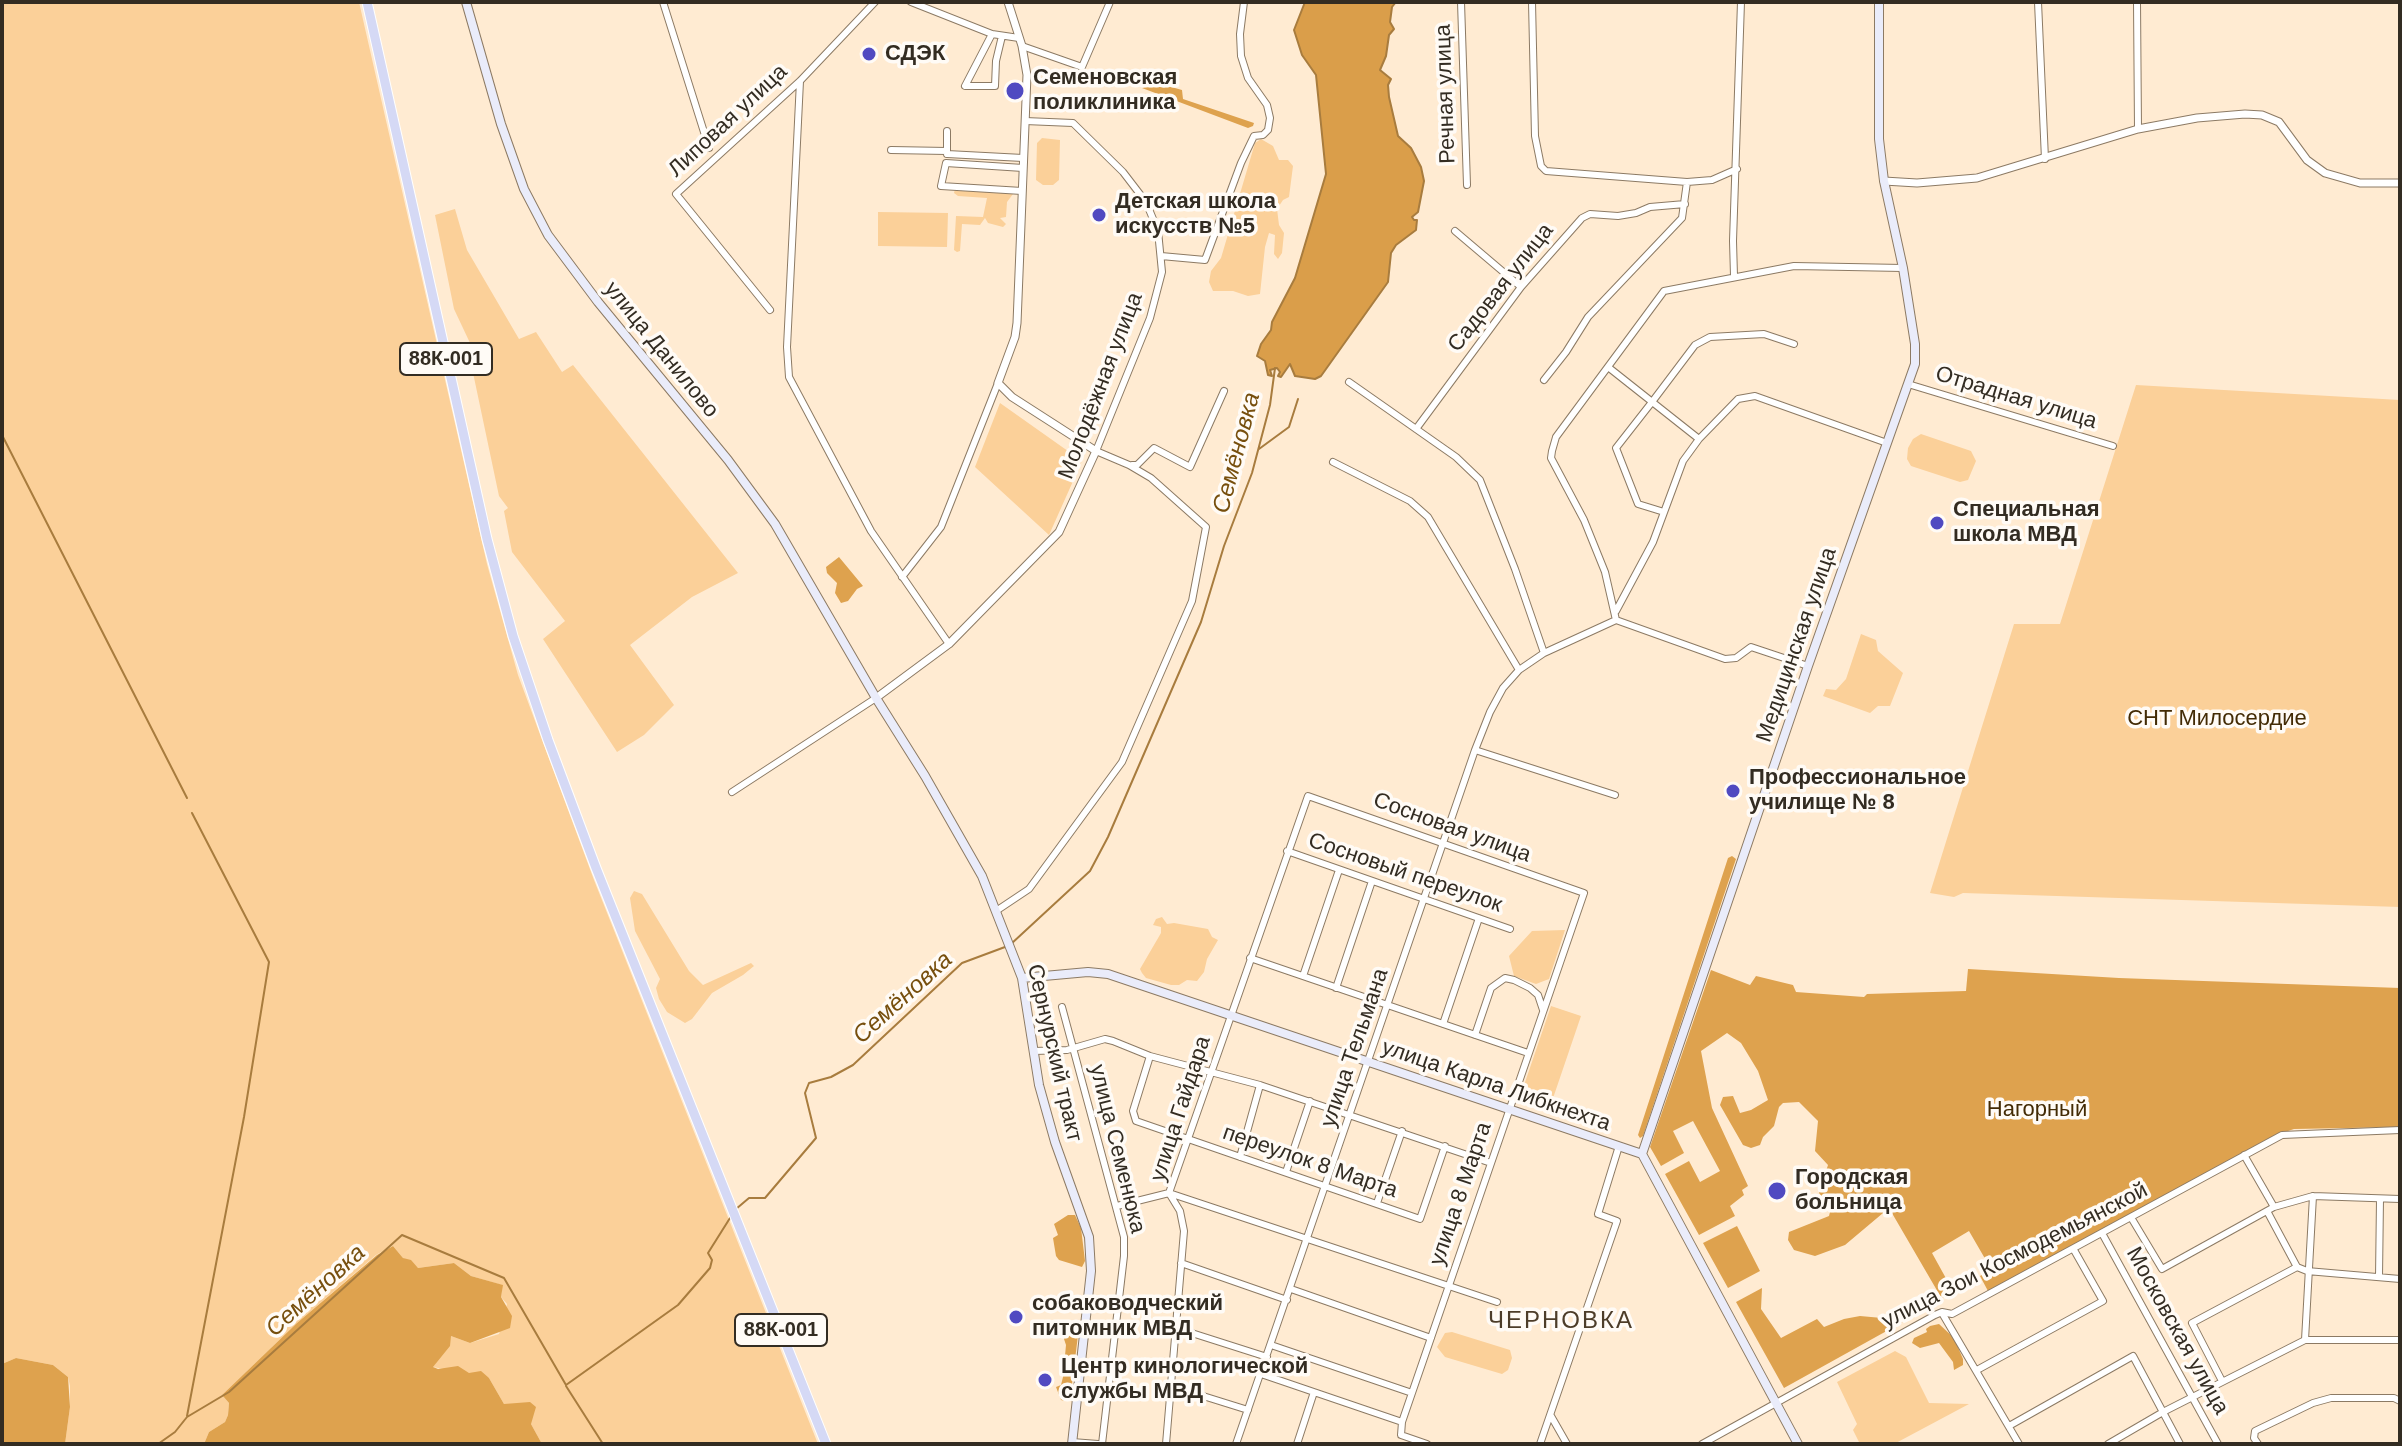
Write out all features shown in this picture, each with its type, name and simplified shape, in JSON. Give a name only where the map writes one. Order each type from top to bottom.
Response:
[{"type":"main road","name":"88К-001","points":[[367,2],[480,508],[513,636],[596,868],[826,1444]]},
{"type":"main road","name":"улица Данилово","points":[[466,2],[501,124],[524,189],[548,235],[762,506],[808,578],[876,698]]},
{"type":"main road","name":"Медицинская улица","points":[[1642,1154],[1808,666],[1908,384],[1915,351],[1903,268],[1884,181],[1877,117],[1879,2]]},
{"type":"main road","name":"Сернурский тракт","points":[[876,698],[972,855],[1022,978],[1039,1085],[1091,1247],[1072,1443]]},
{"type":"main road","name":"улица Карла Либкнехта","points":[[1022,978],[1088,972],[1108,974],[1642,1154]]},
{"type":"main road","points":[[1642,1154],[1778,1401],[1798,1444]]},
{"type":"street","points":[[663,2],[709,148]]},
{"type":"street","name":"Липовая улица","points":[[770,310],[676,194],[800,81],[875,2]]},
{"type":"street","points":[[911,2],[1082,67],[1110,2]]},
{"type":"street","points":[[902,577],[941,527],[1016,330],[1027,75],[1021,42],[1008,2]]},
{"type":"street","points":[[1161,256],[1205,260],[1254,136],[1263,135],[1268,130],[1270,118],[1267,105],[1248,78],[1241,56],[1244,2]]},
{"type":"street","name":"Речная улица","points":[[1461,2],[1467,185]]},
{"type":"street","points":[[1532,2],[1535,136],[1541,166],[1550,173],[1687,182],[1712,180],[1737,169]]},
{"type":"street","points":[[1734,276],[1741,2]]},
{"type":"street","points":[[2038,2],[2045,159]]},
{"type":"street","points":[[2137,2],[2138,129]]},
{"type":"street","points":[[992,34],[965,86],[995,86],[996,61],[1002,36]]},
{"type":"street","points":[[800,81],[787,347],[789,377],[871,531],[949,644]]},
{"type":"street","points":[[1884,181],[1958,181],[2045,159],[2138,129],[2197,118],[2245,114],[2262,115],[2279,122],[2307,160],[2325,173],[2360,183],[2400,183]]},
{"type":"street","name":"Молодёжная улица","points":[[876,698],[949,644],[1059,532],[1150,318],[1162,272],[1158,231],[1146,202],[1123,172],[1073,123],[1025,121]]},
{"type":"street","points":[[947,131],[946,163],[941,186],[1022,191]]},
{"type":"street","points":[[891,150],[1023,158]]},
{"type":"street","points":[[946,163],[1023,168]]},
{"type":"street","points":[[1544,380],[1588,317],[1682,218],[1687,182]]},
{"type":"street","name":"Садовая улица","points":[[1416,429],[1521,287],[1582,218],[1590,214],[1627,215],[1650,207],[1685,204]]},
{"type":"street","points":[[1455,231],[1521,287]]},
{"type":"street","points":[[1616,620],[1605,572],[1584,520],[1551,458],[1556,437],[1664,291],[1794,266],[1903,268]]},
{"type":"street","points":[[1664,512],[1638,504],[1616,448],[1695,345],[1710,337],[1764,334],[1794,344]]},
{"type":"street","points":[[1608,367],[1699,439]]},
{"type":"street","points":[[1349,382],[1456,457],[1480,480],[1544,653]]},
{"type":"street","points":[[996,911],[1029,889],[1122,762],[1192,601],[1206,527],[1151,478],[1096,451],[1012,397],[998,383]]},
{"type":"street","name":"Отрадная улица","points":[[1908,384],[2113,446]]},
{"type":"street","points":[[1129,465],[1137,465],[1154,448],[1190,467],[1224,391]]},
{"type":"street","points":[[1616,611],[1639,571],[1683,461],[1729,405],[1738,399],[1755,396],[1887,443]]},
{"type":"street","points":[[1333,462],[1410,501],[1428,517],[1519,670],[1544,653],[1616,620],[1725,659],[1736,658],[1751,647],[1808,666]]},
{"type":"street","name":"улица Тельмана","points":[[1236,1444],[1475,750],[1495,700],[1519,670]]},
{"type":"street","points":[[732,792],[876,698]]},
{"type":"street","points":[[1475,750],[1615,795]]},
{"type":"street","name":"Сосновая улица","points":[[1308,796],[1584,893]]},
{"type":"street","name":"улица Гайдара","points":[[1166,1444],[1184,1224],[1169,1193],[1308,796]]},
{"type":"street","name":"Сосновый переулок","points":[[1287,851],[1510,929]]},
{"type":"street","points":[[1303,976],[1339,870]]},
{"type":"street","points":[[1336,988],[1372,881]]},
{"type":"street","name":"улица 8 Марта","points":[[1402,1422],[1584,893]]},
{"type":"street","points":[[1443,1024],[1479,918]]},
{"type":"street","points":[[1250,958],[1528,1053]]},
{"type":"street","points":[[1475,1035],[1491,988],[1505,978],[1530,988],[1538,995],[1543,1010]]},
{"type":"street","name":"улица Семенюка","points":[[1062,1007],[1124,1237],[1100,1444]]},
{"type":"street","points":[[1034,1051],[1072,1048],[1105,1039],[1150,1056],[1201,1071],[1212,1071],[1352,1114],[1491,1163]]},
{"type":"street","name":"переулок 8 Марта","points":[[1150,1056],[1133,1117],[1136,1121],[1420,1219],[1445,1146]]},
{"type":"street","points":[[1240,1157],[1260,1085]]},
{"type":"street","points":[[1286,1172],[1310,1101]]},
{"type":"street","name":"улица Зои Космодемьянской","points":[[1702,1444],[1942,1312],[1952,1314],[2287,1133],[2400,1130]]},
{"type":"street","points":[[1377,1203],[1402,1131]]},
{"type":"street","points":[[1540,1444],[1617,1221],[1598,1214],[1619,1146]]},
{"type":"street","points":[[2244,1155],[2274,1207]]},
{"type":"street","points":[[1117,1206],[1169,1193],[1497,1302]]},
{"type":"street","points":[[2305,1340],[2313,1196]]},
{"type":"street","points":[[2132,1219],[2162,1269],[2274,1207],[2313,1196],[2400,1199]]},
{"type":"street","points":[[2379,1277],[2380,1199]]},
{"type":"street","points":[[2267,1211],[2297,1267],[2307,1271],[2400,1279]]},
{"type":"street","name":"Московская улица","points":[[2103,1235],[2218,1444]]},
{"type":"street","points":[[1977,1370],[2103,1301],[2074,1250]]},
{"type":"street","points":[[1181,1263],[1287,1300]]},
{"type":"street","points":[[2222,1381],[2192,1323],[2273,1277],[2297,1267]]},
{"type":"street","points":[[1291,1289],[1431,1338]]},
{"type":"street","points":[[1942,1312],[2019,1444]]},
{"type":"street","points":[[1176,1328],[1267,1357]]},
{"type":"street","points":[[2110,1444],[2193,1396],[2305,1340],[2400,1340]]},
{"type":"street","points":[[1271,1345],[1412,1393]]},
{"type":"street","points":[[2009,1426],[2133,1356],[2180,1444]]},
{"type":"street","points":[[1261,1374],[1402,1422],[1401,1435],[1427,1444]]},
{"type":"street","points":[[1171,1386],[1248,1410]]},
{"type":"street","points":[[1297,1444],[1314,1392]]},
{"type":"street","points":[[2258,1444],[2254,1438],[2255,1431],[2313,1403],[2331,1398],[2394,1398],[2400,1401]]},
{"type":"street","points":[[1551,1415],[1567,1444]]},
{"type":"street","points":[[1072,1443],[1100,1444]]},
{"type":"green space","points":[[2,2],[359,2],[487,564],[518,675],[594,880],[818,1444],[542,1444],[531,1424],[513,1405],[504,1404],[489,1378],[433,1367],[451,1336],[470,1343],[499,1334],[507,1304],[501,1297],[502,1285],[471,1276],[454,1263],[418,1268],[403,1258],[393,1246],[376,1255],[297,1323],[222,1395],[229,1403],[228,1415],[225,1422],[209,1432],[204,1444],[65,1444],[70,1407],[68,1377],[53,1365],[16,1358],[2,1364]]},
{"type":"green space","points":[[1157,83],[1182,90],[1183,99],[1254,123],[1253,126],[1248,128],[1142,88]]},
{"type":"green space","points":[[1042,138],[1060,140],[1059,180],[1053,185],[1043,185],[1036,180],[1037,143]]},
{"type":"green space","points":[[1261,139],[1273,146],[1279,160],[1288,160],[1293,166],[1289,197],[1277,209],[1279,225],[1284,233],[1282,253],[1278,259],[1274,254],[1275,235],[1269,233],[1260,294],[1248,296],[1233,291],[1213,291],[1209,282],[1211,271],[1221,258],[1255,143]]},
{"type":"green space","points":[[955,189],[1013,194],[1007,202],[1006,217],[1000,218],[1006,224],[1003,227],[988,223],[985,218],[980,225],[962,224],[960,251],[957,252],[954,250],[956,216],[983,217],[987,198],[958,196],[954,193]]},
{"type":"green space","points":[[455,209],[467,250],[519,339],[536,332],[562,372],[573,365],[738,573],[692,597],[630,645],[674,705],[644,735],[617,752],[543,639],[565,621],[512,552],[504,511],[508,508],[499,496],[472,368],[478,360],[454,309],[435,215]]},
{"type":"green space","points":[[878,212],[948,213],[947,247],[878,246]]},
{"type":"green space","name":"СНТ Милосердие","points":[[2136,385],[2400,400],[2400,907],[1963,893],[1954,897],[1930,893],[2014,624],[2060,624]]},
{"type":"green space","points":[[1000,403],[1082,461],[1049,535],[975,467]]},
{"type":"green space","points":[[1921,434],[1971,451],[1976,461],[1968,480],[1960,482],[1911,466],[1907,459],[1908,448],[1913,439]]},
{"type":"green space","points":[[839,557],[863,586],[848,601],[841,603],[835,593],[837,583],[827,573],[826,567]]},
{"type":"green space","points":[[1861,634],[1876,640],[1878,651],[1903,673],[1890,706],[1878,706],[1870,713],[1823,696],[1826,689],[1836,690],[1846,679]]},
{"type":"green space","points":[[1732,856],[1736,859],[1640,1138],[1638,1135],[1728,858]]},
{"type":"green space","points":[[634,891],[642,894],[689,971],[703,985],[751,963],[754,966],[712,993],[692,1019],[685,1023],[667,1012],[659,999],[656,988],[660,979],[635,931],[630,898]]},
{"type":"green space","points":[[1162,917],[1167,924],[1208,929],[1212,937],[1218,940],[1197,981],[1187,980],[1171,985],[1146,978],[1142,973],[1140,969],[1161,933],[1161,927],[1153,925],[1156,919]]},
{"type":"green space","points":[[1565,930],[1549,979],[1536,984],[1514,976],[1509,956],[1532,931]]},
{"type":"green space","name":"Нагорный","points":[[1968,969],[2400,988],[2400,1127],[2294,1129],[2279,1134],[2103,1232],[1988,1291],[1980,1276],[1991,1269],[1969,1231],[1932,1253],[1953,1291],[1942,1299],[1889,1208],[1845,1245],[1815,1256],[1794,1250],[1788,1240],[1789,1232],[1829,1216],[1830,1212],[1830,1207],[1819,1193],[1828,1165],[1815,1151],[1818,1121],[1799,1102],[1783,1103],[1774,1126],[1760,1145],[1751,1148],[1743,1145],[1720,1105],[1723,1097],[1733,1096],[1740,1113],[1768,1100],[1758,1071],[1741,1043],[1727,1033],[1701,1051],[1712,1108],[1748,1186],[1742,1190],[1744,1195],[1730,1206],[1735,1216],[1699,1235],[1665,1174],[1689,1161],[1700,1182],[1720,1171],[1693,1121],[1673,1131],[1684,1153],[1661,1166],[1650,1147],[1711,970],[1750,985],[1756,976],[1793,985],[1796,992],[1864,997],[1867,994],[1966,991]]},
{"type":"green space","points":[[1551,1006],[1581,1016],[1550,1107],[1520,1097]]},
{"type":"green space","points":[[1068,1215],[1075,1215],[1081,1228],[1085,1261],[1082,1267],[1059,1260],[1056,1256],[1053,1238],[1058,1235],[1054,1224]]},
{"type":"green space","points":[[1737,1226],[1760,1271],[1728,1288],[1703,1243]]},
{"type":"green space","points":[[393,1246],[403,1258],[411,1260],[418,1268],[454,1263],[471,1276],[503,1285],[501,1297],[512,1316],[510,1328],[470,1343],[451,1336],[450,1346],[433,1367],[458,1366],[469,1373],[481,1371],[489,1378],[504,1404],[530,1402],[536,1407],[531,1424],[542,1444],[204,1444],[209,1432],[225,1422],[228,1415],[229,1403],[222,1395],[297,1323],[377,1255]]},
{"type":"green space","points":[[1762,1288],[1761,1309],[1781,1338],[1817,1319],[1824,1327],[1860,1316],[1882,1318],[1924,1302],[1928,1308],[1784,1388],[1736,1302]]},
{"type":"green space","points":[[1939,1324],[1954,1338],[1963,1359],[1963,1365],[1954,1370],[1953,1362],[1939,1343],[1920,1348],[1912,1343],[1930,1326]]},
{"type":"green space","points":[[1074,1325],[1079,1327],[1072,1384],[1065,1401],[1061,1400],[1056,1387],[1061,1385],[1063,1377],[1064,1339],[1067,1330]]},
{"type":"green space","points":[[1452,1332],[1510,1350],[1512,1358],[1508,1370],[1502,1374],[1445,1357],[1437,1347],[1445,1333]]},
{"type":"green space","points":[[1895,1351],[1906,1357],[1929,1403],[1969,1404],[1894,1444],[1860,1444],[1853,1430],[1857,1424],[1837,1382]]},
{"type":"green space","points":[[16,1358],[53,1365],[68,1377],[70,1407],[65,1444],[2,1444],[2,1364]]},
{"type":"shaded area","points":[[1305,2],[1396,2],[1390,22],[1394,29],[1389,35],[1380,70],[1391,79],[1389,97],[1398,136],[1411,148],[1424,181],[1418,212],[1412,217],[1417,220],[1416,230],[1396,245],[1391,253],[1388,282],[1321,376],[1315,379],[1295,376],[1290,364],[1281,377],[1277,368],[1270,370],[1272,376],[1268,375],[1265,361],[1257,356],[1295,278],[1326,174],[1316,75],[1302,55],[1294,30]]},
{"type":"waterway","name":"Семёновка","points":[[1011,944],[1090,871],[1108,837],[1201,622],[1224,546],[1252,473],[1270,405],[1275,368]]},
{"type":"waterway","points":[[1259,449],[1289,427],[1298,399]]},
{"type":"waterway","points":[[2,435],[187,798]]},
{"type":"waterway","points":[[187,1416],[244,1117],[269,962],[192,813]]},
{"type":"waterway","name":"Семёновка","points":[[736,1209],[749,1198],[765,1198],[816,1138],[805,1093],[809,1083],[831,1077],[853,1065],[962,963],[1005,947]]},
{"type":"waterway","name":"Семёновка","points":[[158,1444],[175,1432],[187,1417],[229,1392],[402,1235],[504,1278],[566,1385],[678,1305],[710,1268],[712,1260],[708,1253],[730,1218]]},
{"type":"waterway","points":[[566,1386],[603,1444]]},
{"type":"place","name":"СДЭК","points":[[869,54]]},
{"type":"place","name":"Семеновская поликлиника","points":[[1015,91]]},
{"type":"place","name":"Детская школа искусств №5","points":[[1099,215]]},
{"type":"place","name":"Специальная школа МВД","points":[[1937,523]]},
{"type":"place","name":"Профессиональное училище № 8","points":[[1733,791]]},
{"type":"place","name":"Городская больница","points":[[1777,1191]]},
{"type":"place","name":"собаководческий питомник МВД","points":[[1016,1317]]},
{"type":"place","name":"Центр кинологической службы МВД","points":[[1045,1380]]},
{"type":"district","name":"ЧЕРНОВКА","points":[[1561,1321]]}]
